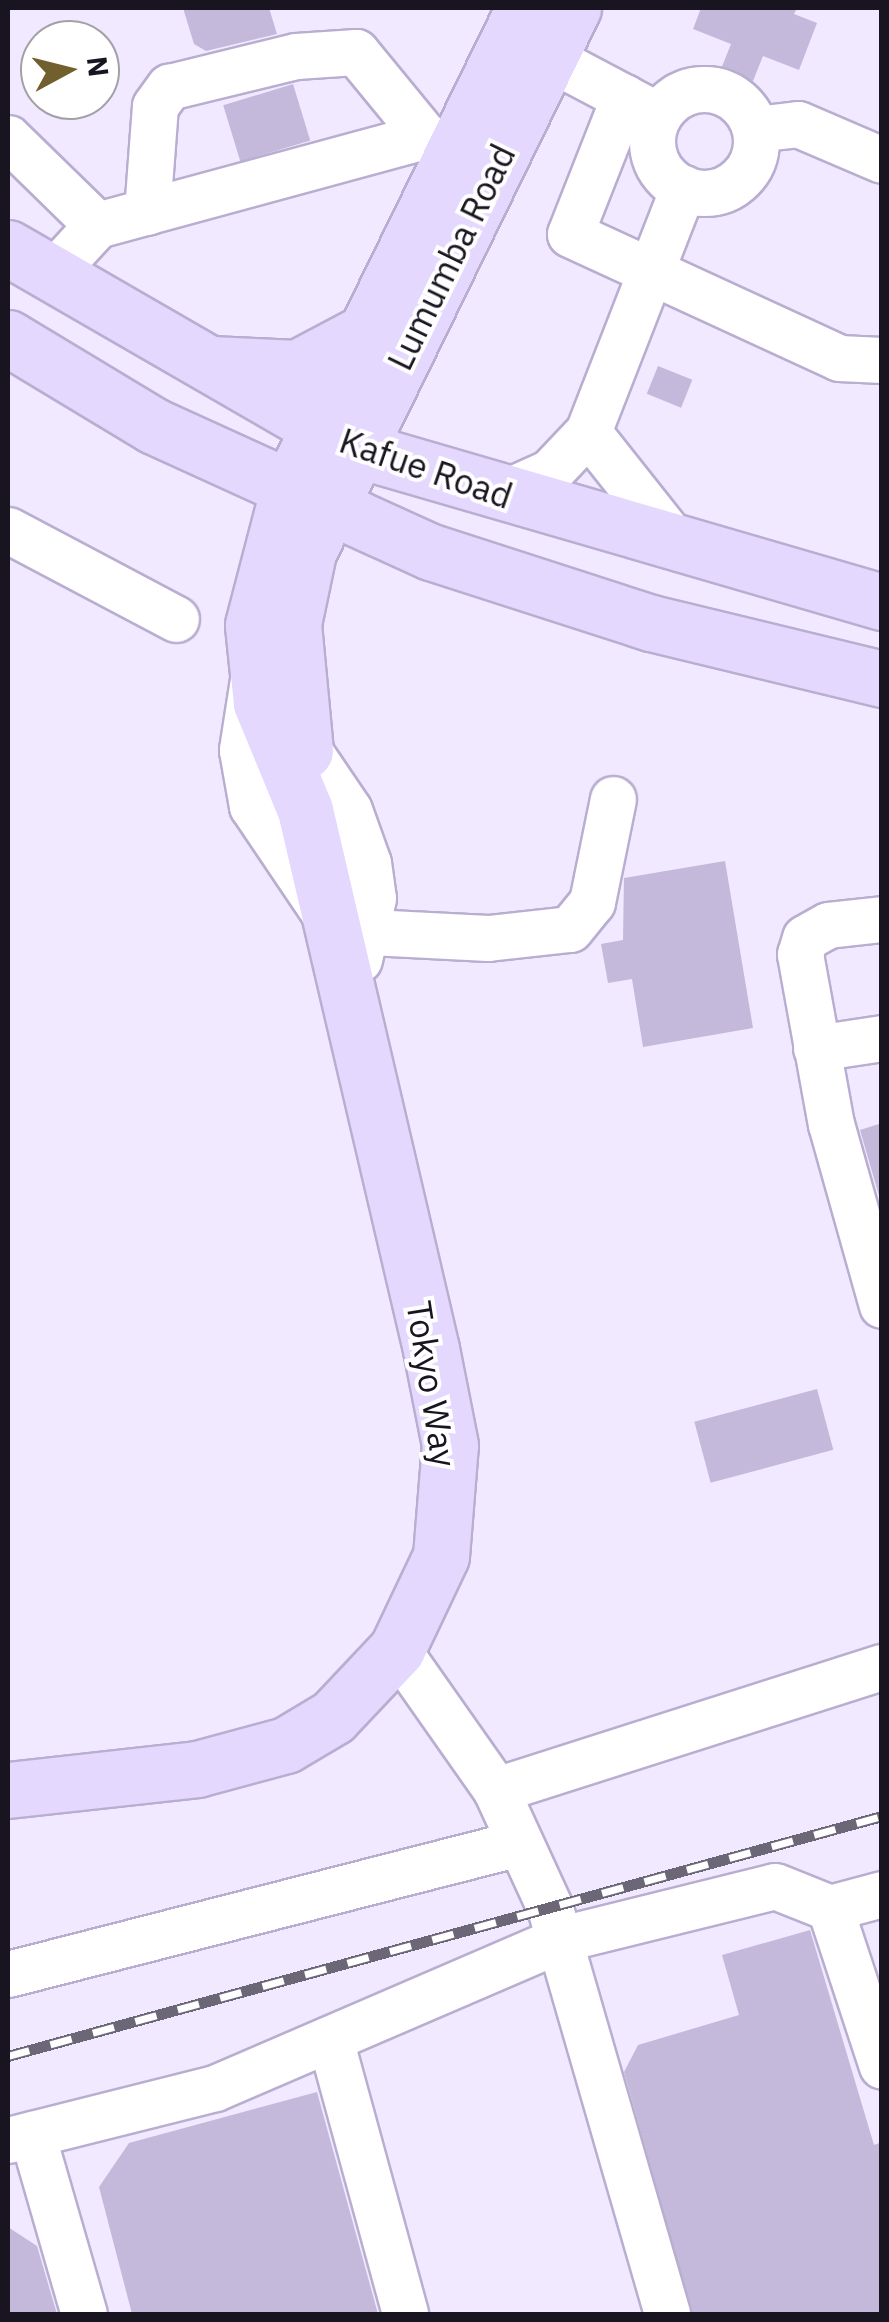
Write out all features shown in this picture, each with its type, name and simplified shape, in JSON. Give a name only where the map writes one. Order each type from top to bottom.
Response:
[{"type":"main road","name":"Lumumba Road","points":[[308,499],[338,440],[367,331],[441,142],[528,34],[574,8]]},
{"type":"main road","name":"Lumumba Road","points":[[338,440],[388,384],[528,34]]},
{"type":"main road","name":"Kafue Road","points":[[29,262],[188,360],[338,440],[479,489],[882,602]]},
{"type":"main road","points":[[188,360],[296,368],[367,331]]},
{"type":"main road","name":"Kafue Road","points":[[8,338],[308,499],[566,597],[882,679]]},
{"type":"main road","points":[[388,384],[409,433],[479,489]]},
{"type":"main road","name":"Tokyo Way","points":[[8,1790],[198,1769],[286,1744],[333,1717],[397,1649],[442,1556],[450,1445],[347,988],[351,928],[305,810],[276,752],[254,672],[253,625],[308,499]]},
{"type":"main road","name":"Tokyo Way","points":[[305,810],[305,745],[292,624],[308,499]]},
{"type":"street","points":[[528,34],[641,107],[655,161],[683,188],[735,184],[754,159],[755,128],[740,103],[712,91],[641,107],[570,234],[648,278],[839,358],[882,360]]},
{"type":"street","points":[[29,262],[98,225],[441,142],[356,52],[296,56],[169,87],[156,106],[147,212]]},
{"type":"street","points":[[755,128],[798,124],[882,160]]},
{"type":"street","points":[[8,138],[98,225]]},
{"type":"street","points":[[479,489],[550,472],[588,432],[683,188]]},
{"type":"street","points":[[588,432],[680,548]]},
{"type":"street","points":[[8,530],[176,619]]},
{"type":"street","points":[[254,672],[242,750],[252,806],[351,928],[488,938],[570,930],[592,902],[613,799]]},
{"type":"street","points":[[305,745],[359,832],[351,928]]},
{"type":"street","points":[[882,919],[805,938],[800,954],[816,1048],[882,1305]]},
{"type":"street","points":[[816,1048],[882,1038]]},
{"type":"street","points":[[397,1649],[496,1790],[561,1940],[667,2314]]},
{"type":"street","points":[[496,1790],[882,1667]]},
{"type":"street","points":[[8,1974],[518,1843]]},
{"type":"street","points":[[84,2314],[20,2137],[215,2088],[561,1940],[775,1886],[830,1908],[882,1894]]},
{"type":"street","points":[[830,1908],[882,2066]]},
{"type":"street","points":[[330,2039],[405,2314]]},
{"type":"building","points":[[183,8],[269,8],[277,34],[206,51],[194,44]]},
{"type":"building","points":[[701,8],[797,8],[794,14],[817,23],[799,70],[763,56],[753,81],[721,69],[731,44],[693,29]]},
{"type":"building","points":[[293,84],[310,140],[240,162],[223,105]]},
{"type":"building","points":[[658,366],[692,380],[681,408],[647,394]]},
{"type":"building","points":[[725,861],[753,1028],[643,1047],[632,979],[608,983],[601,944],[623,940],[624,878]]},
{"type":"building","points":[[882,1123],[882,1206],[860,1130]]},
{"type":"building","points":[[817,1389],[833,1450],[711,1483],[694,1422]]},
{"type":"building","points":[[810,1930],[874,2145],[882,2142],[882,2314],[692,2314],[624,2072],[638,2045],[739,2015],[722,1955]]},
{"type":"building","points":[[317,2092],[378,2314],[132,2314],[99,2187],[129,2143]]},
{"type":"building","points":[[8,2227],[37,2246],[57,2314],[8,2314]]},
{"type":"railway","points":[[8,2056],[882,1816]]}]
